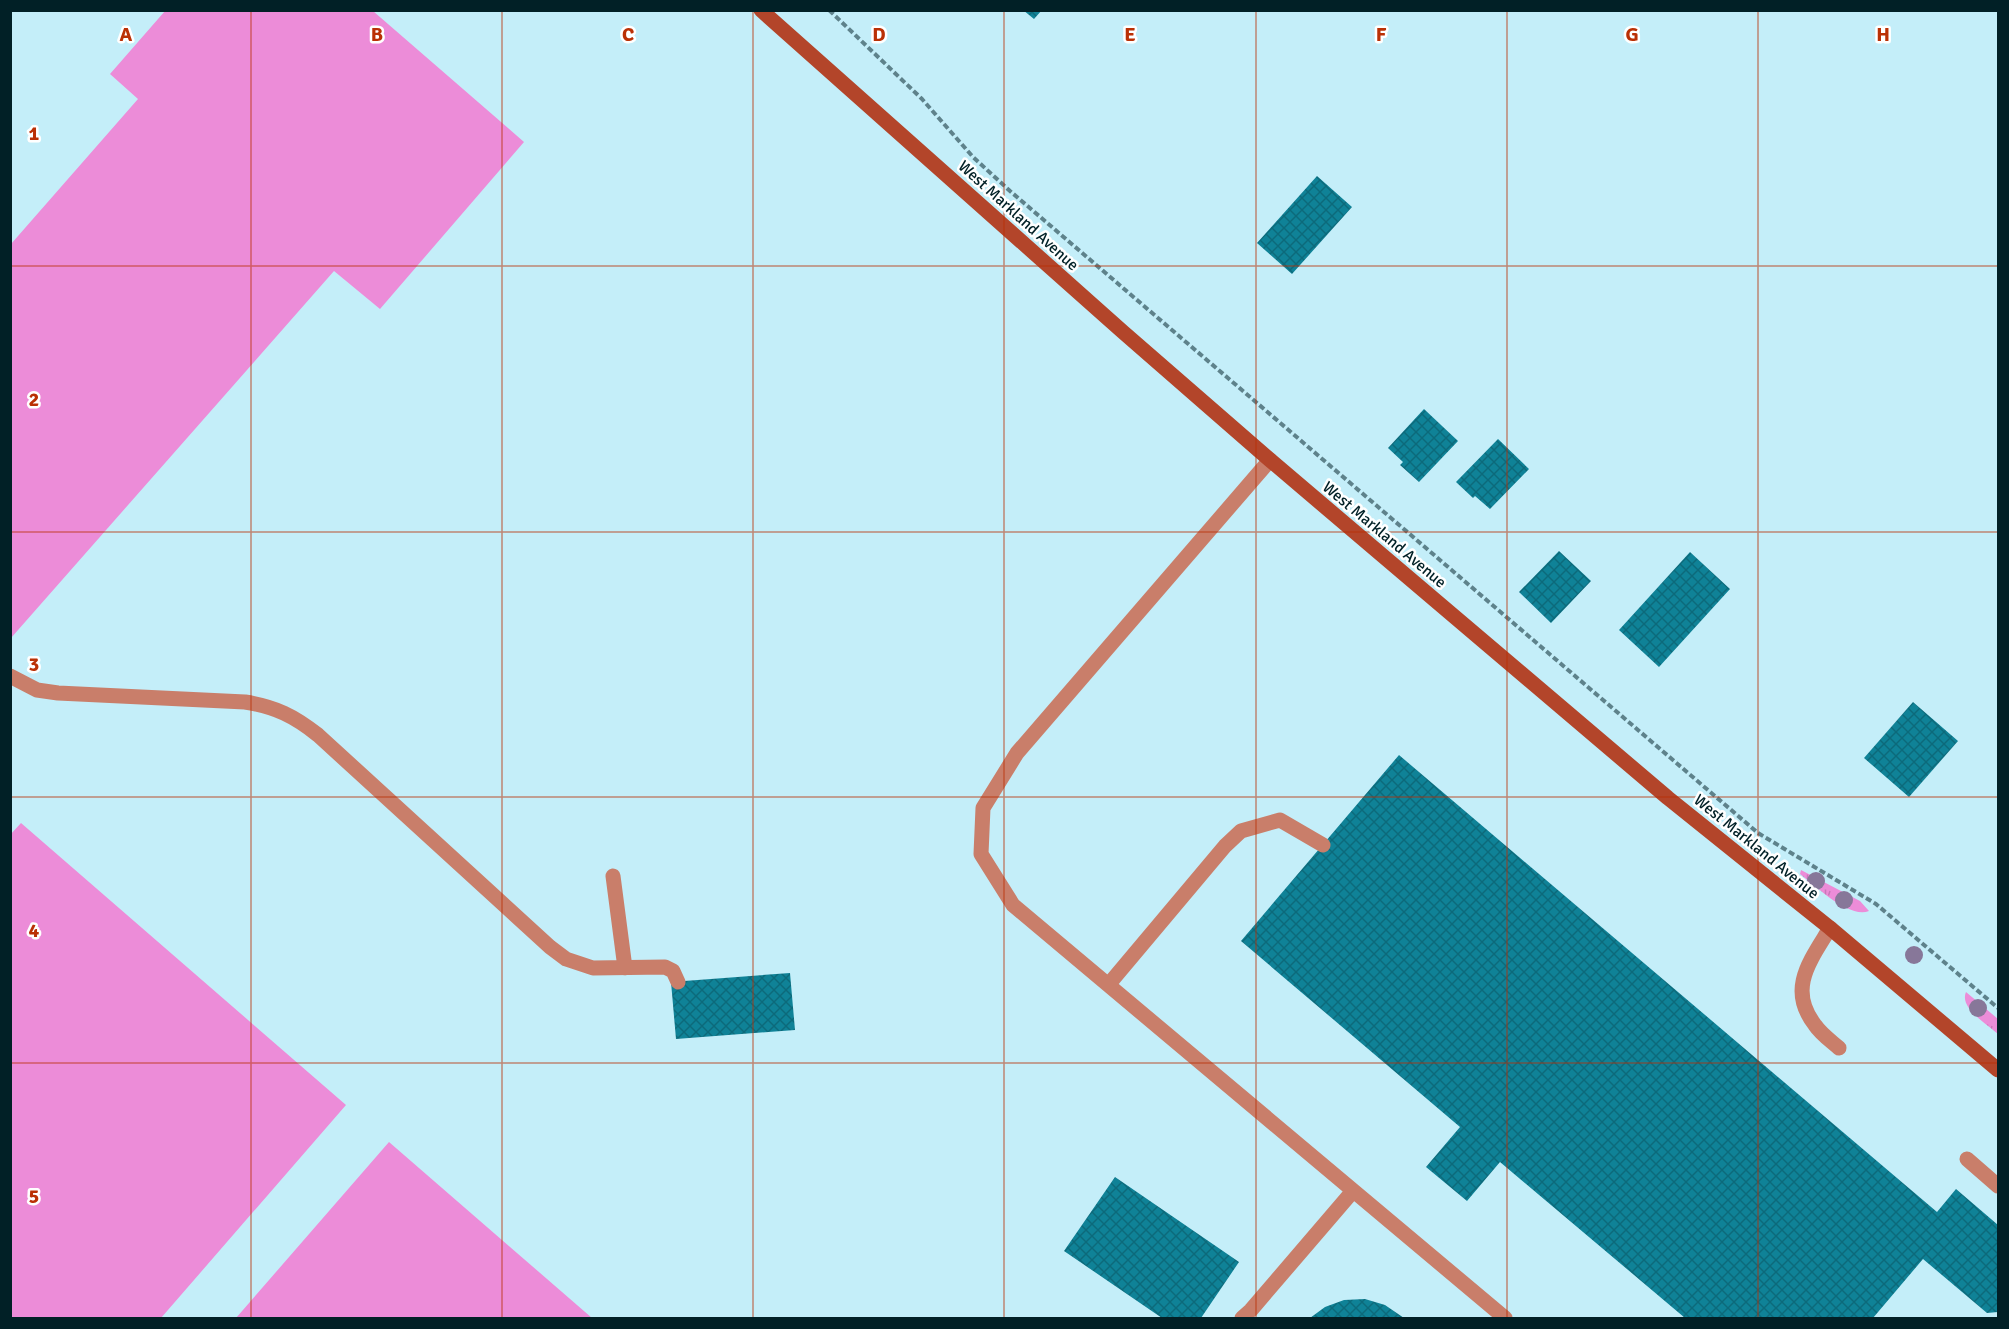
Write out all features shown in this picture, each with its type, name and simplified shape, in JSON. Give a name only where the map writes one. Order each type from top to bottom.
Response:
[{"type":"main road","name":"West Markland Avenue","points":[[765,12],[1123,332],[1270,460],[1668,798],[1830,928],[1998,1070]]},
{"type":"lane","points":[[1270,460],[1017,753],[982,808],[981,854],[1013,905],[1504,1318]]},
{"type":"lane","points":[[10,676],[37,690],[58,693],[245,702],[283,711],[318,735],[550,947],[566,959],[593,968],[665,967],[673,971],[678,982]]},
{"type":"lane","points":[[1108,984],[1241,831],[1280,820],[1323,845]]},
{"type":"lane","points":[[614,876],[625,968]]},
{"type":"lane","points":[[1830,928],[1804,971],[1801,991],[1805,1009],[1816,1027],[1839,1048]]},
{"type":"lane","points":[[1968,1159],[1998,1186]]},
{"type":"lane","points":[[1242,1318],[1353,1191]]},
{"type":"path","points":[[829,10],[922,99],[973,156],[1010,191],[1749,825],[1876,904],[1998,1008]]},
{"type":"green space","points":[[165,11],[373,11],[524,142],[380,309],[334,271],[11,638],[11,244],[138,99],[110,74]]},
{"type":"green space","points":[[21,823],[346,1105],[161,1318],[11,1318],[10,835]]},
{"type":"green space","points":[[1801,870],[1860,901],[1869,911],[1861,912],[1843,906],[1800,874]]},
{"type":"green space","points":[[1966,992],[1998,1019],[1998,1034],[1970,1010],[1966,1004]]},
{"type":"green space","points":[[389,1142],[592,1318],[236,1318]]},
{"type":"building","points":[[1023,10],[1042,10],[1034,19]]},
{"type":"building","points":[[1317,176],[1352,207],[1292,274],[1257,243]]},
{"type":"building","points":[[1424,409],[1458,441],[1419,482],[1400,465],[1403,462],[1388,448]]},
{"type":"building","points":[[1498,439],[1529,469],[1490,509],[1475,496],[1473,498],[1456,482]]},
{"type":"building","points":[[1559,551],[1591,581],[1551,623],[1519,592]]},
{"type":"building","points":[[1690,552],[1730,589],[1659,667],[1619,630]]},
{"type":"building","points":[[1913,702],[1958,741],[1909,797],[1864,758]]},
{"type":"building","points":[[1399,755],[1937,1212],[1956,1189],[1998,1225],[1998,1312],[1987,1313],[1923,1259],[1873,1318],[1685,1318],[1500,1162],[1467,1201],[1426,1167],[1460,1127],[1241,941]]},
{"type":"building","points":[[790,973],[795,1030],[676,1039],[671,982]]},
{"type":"building","points":[[1115,1177],[1239,1262],[1201,1318],[1162,1318],[1064,1251]]},
{"type":"building","points":[[1365,1299],[1385,1305],[1404,1318],[1310,1318],[1325,1307],[1344,1300]]}]
